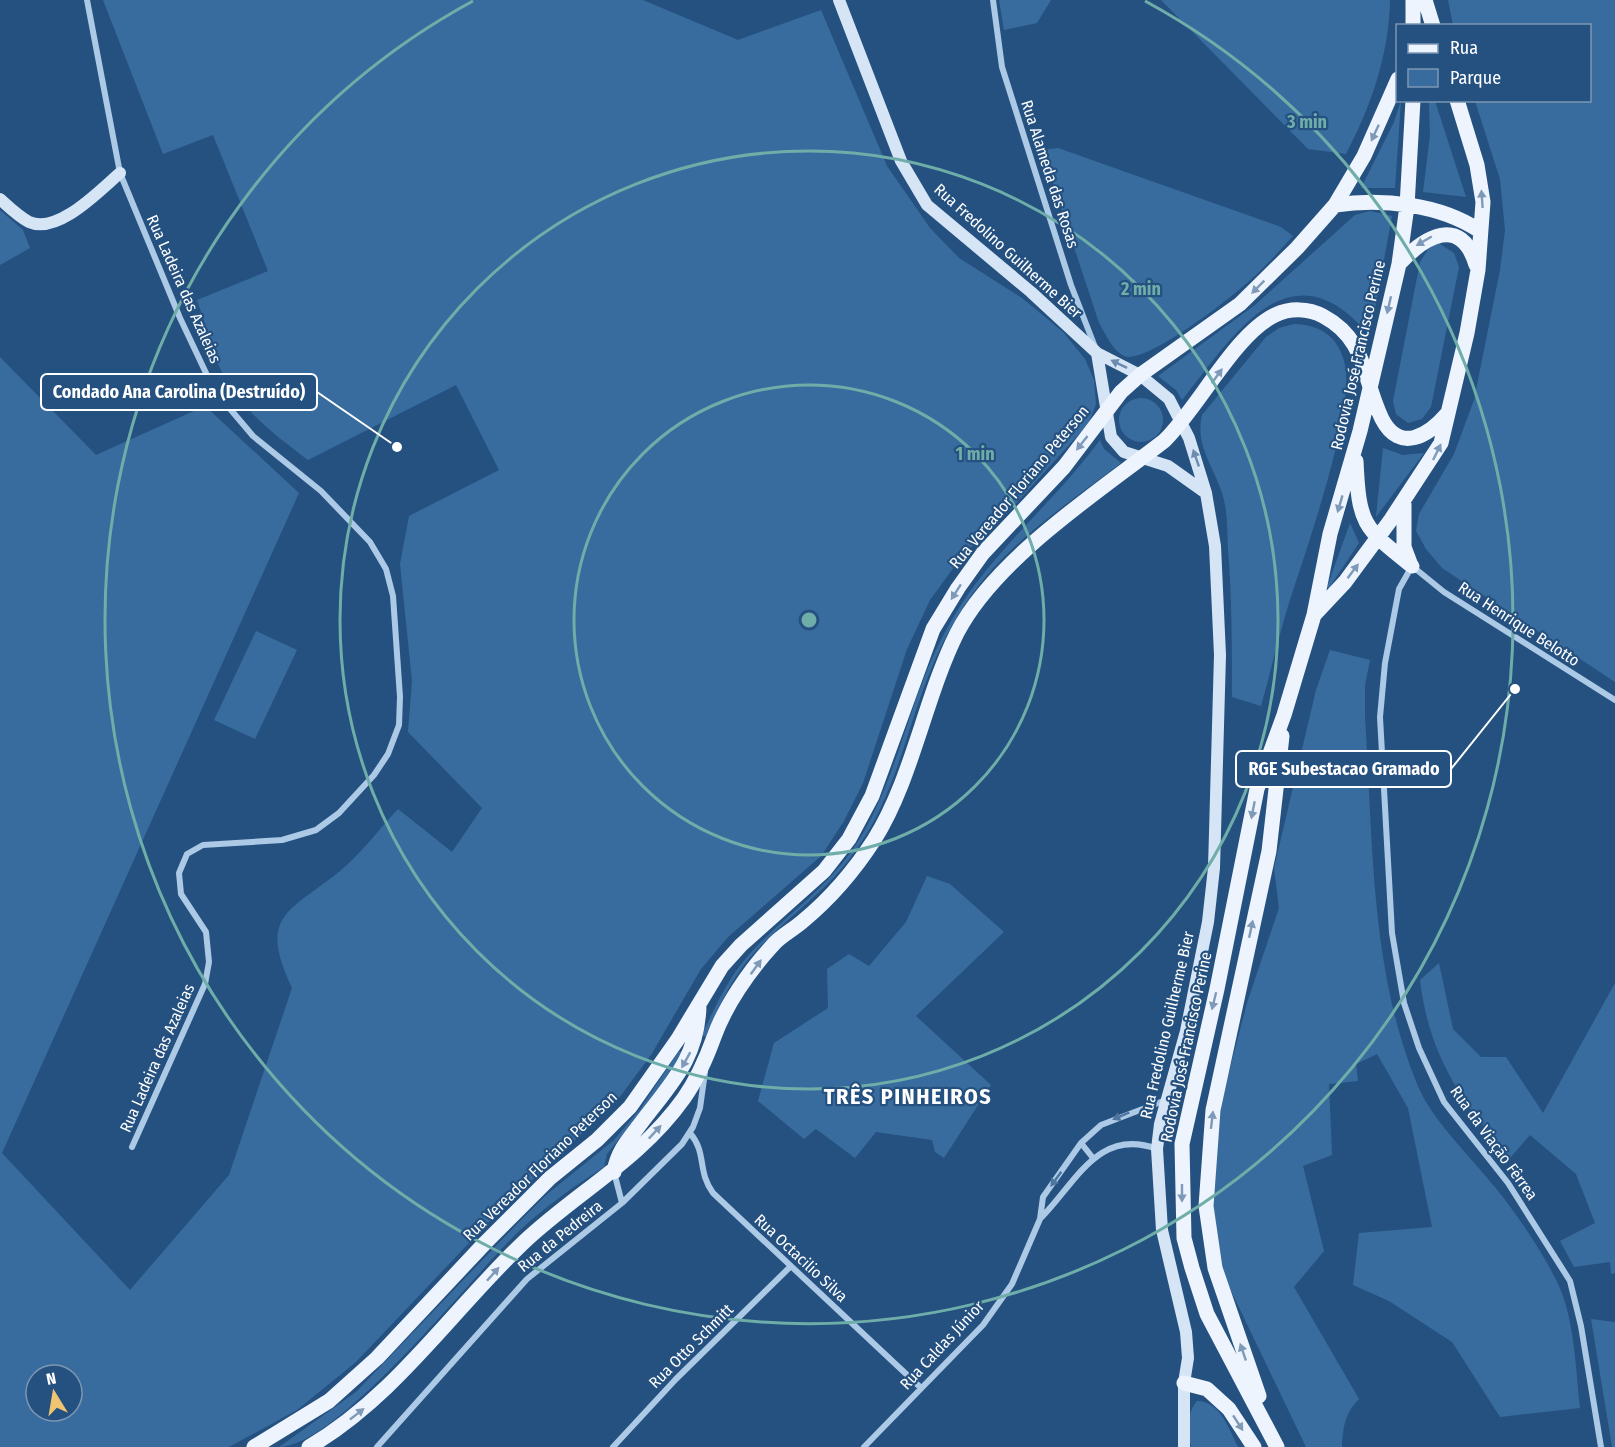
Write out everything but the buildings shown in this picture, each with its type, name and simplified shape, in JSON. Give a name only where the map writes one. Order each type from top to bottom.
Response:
[{"type":"main road","name":"Rua Fredolino Guilherme Bier","points":[[839,0],[901,161],[927,205],[1031,292],[1097,353],[1140,375],[1169,399],[1183,423],[1206,493],[1215,546],[1220,655],[1214,868],[1208,922],[1190,1009],[1160,1124],[1157,1149],[1162,1230],[1186,1332],[1188,1358],[1184,1383],[1184,1447]]},
{"type":"main road","points":[[1413,0],[1413,24]]},
{"type":"main road","points":[[1425,0],[1432,24]]},
{"type":"main road","name":"Rua Vereador Floriano Peterson","points":[[254,1447],[329,1401],[377,1358],[485,1243],[550,1178],[597,1140],[630,1107],[729,959],[825,871],[849,839],[872,796],[889,745],[938,621],[983,554],[1064,467],[1121,392],[1140,375],[1240,304],[1297,248],[1335,205],[1364,156],[1396,84]]},
{"type":"main road","name":"Rodovia José Francisco Perine","points":[[1277,1447],[1207,1314],[1192,1268],[1184,1228],[1182,1154],[1188,1109],[1217,989],[1257,789],[1284,715],[1314,615],[1330,534],[1356,447],[1399,264],[1407,206],[1413,102]]},
{"type":"main road","name":"Rodovia José Francisco Perine","points":[[1314,615],[1345,582],[1405,501],[1441,443],[1467,333],[1478,270],[1483,202],[1478,165],[1458,102]]},
{"type":"main road","points":[[0,199],[32,223],[52,223],[69,215],[120,173]]},
{"type":"main road","points":[[1335,205],[1366,201],[1407,206],[1456,216],[1480,231]]},
{"type":"main road","points":[[1399,264],[1420,242],[1439,234],[1450,235],[1469,248],[1478,270]]},
{"type":"main road","points":[[309,1447],[362,1411],[435,1339],[511,1255],[549,1220],[614,1172],[654,1133],[684,1099],[707,1060],[714,1036],[732,1001],[773,945],[803,922],[844,884],[876,836],[903,776],[944,662],[959,629],[988,590],[1021,553],[1183,423],[1253,331],[1273,316],[1288,310],[1304,309],[1330,320],[1346,332],[1361,357],[1383,420],[1393,432],[1407,439],[1421,437],[1433,431],[1447,414]]},
{"type":"main road","points":[[1097,353],[1111,437],[1124,452],[1168,466],[1186,476],[1206,493]]},
{"type":"main road","points":[[1360,430],[1361,357]]},
{"type":"main road","points":[[1356,447],[1360,504],[1368,528],[1412,566]]},
{"type":"main road","points":[[1405,501],[1402,513],[1404,547],[1412,566]]},
{"type":"main road","name":"Rodovia José Francisco Perine","points":[[1277,1447],[1215,1268],[1206,1206],[1213,1110],[1269,851],[1284,715]]},
{"type":"main road","points":[[614,1172],[620,1151],[684,1065],[699,1028],[699,1005]]},
{"type":"main road","points":[[1184,1383],[1207,1389],[1222,1402],[1254,1447]]},
{"type":"street","name":"Rua Ladeira das Azaleias","points":[[87,0],[120,173],[180,318],[214,390],[253,436],[321,491],[370,542],[386,568],[393,596],[400,697],[399,725],[388,754],[374,776],[339,813],[316,830],[282,840],[203,845],[187,854],[179,873],[181,894],[206,932],[209,962],[205,984],[132,1147]]},
{"type":"street","name":"Rua Alameda das Rosas","points":[[993,0],[1002,67],[1071,285],[1097,353]]},
{"type":"street","name":"Rua Henrique Belotto","points":[[1412,566],[1444,592],[1615,700]]},
{"type":"street","name":"Rua da Viação Fêrrea","points":[[1412,566],[1399,589],[1385,663],[1380,717],[1392,933],[1404,1003],[1419,1048],[1444,1102],[1508,1183],[1570,1281],[1581,1326],[1601,1447]]},
{"type":"street","name":"Rua da Pedreira","points":[[377,1447],[527,1279],[622,1203],[690,1133],[700,1108],[707,1060]]},
{"type":"street","name":"Rua Caldas Júnior","points":[[864,1447],[983,1325],[1012,1284],[1040,1219],[1043,1197],[1082,1143],[1101,1125],[1167,1100]]},
{"type":"street","name":"Rua Octacilio Silva","points":[[690,1133],[698,1142],[701,1172],[710,1188],[921,1387]]},
{"type":"street","name":"Rua Caldas Júnior","points":[[1040,1219],[1094,1158],[1110,1148],[1125,1143],[1139,1142],[1157,1149]]},
{"type":"street","points":[[1082,1143],[1094,1158]]},
{"type":"street","points":[[614,1172],[622,1203]]},
{"type":"street","name":"Rua Otto Schmitt","points":[[613,1447],[683,1372],[791,1266]]},
{"type":"green space","points":[[103,0],[643,0],[738,40],[821,10],[887,166],[930,228],[959,258],[1022,298],[1063,332],[1085,359],[1094,380],[1096,404],[1089,423],[1010,510],[962,556],[930,600],[907,649],[863,783],[844,821],[821,856],[728,937],[701,969],[651,1055],[616,1102],[506,1204],[356,1362],[297,1410],[229,1447],[0,1447],[0,357],[96,455],[205,406],[299,493],[2,1153],[130,1290],[229,1175],[292,988],[282,963],[278,944],[279,929],[284,917],[348,864],[398,809],[452,852],[482,808],[408,732],[412,681],[400,564],[409,516],[499,470],[456,385],[308,460],[264,425],[236,395],[214,354],[197,300],[268,271],[213,135],[163,154]]},
{"type":"green space","points":[[999,0],[1051,0],[1037,23],[1004,30]]},
{"type":"green space","points":[[1161,0],[1390,0],[1386,41],[1377,80],[1371,99],[1346,154],[1308,149]]},
{"type":"green space","points":[[1448,0],[1615,0],[1615,682],[1442,568],[1426,549],[1416,531],[1419,514],[1454,454],[1474,400],[1500,270],[1505,230],[1500,179],[1475,102],[1591,102],[1591,24],[1453,24]]},
{"type":"green space","points":[[1401,102],[1395,188],[1361,188],[1394,122]]},
{"type":"green space","points":[[1429,102],[1435,102],[1466,197],[1423,192],[1430,135]]},
{"type":"green space","points":[[1058,148],[1281,227],[1293,236],[1232,296],[1184,331],[1148,351],[1134,356],[1124,356],[1112,346],[1099,323],[1042,150]]},
{"type":"green space","points":[[0,210],[23,230],[30,248],[0,265]]},
{"type":"green space","points":[[1370,211],[1392,216],[1370,336],[1341,309],[1314,296],[1289,297],[1265,308],[1243,326],[1182,400],[1176,390],[1158,376],[1255,305],[1355,215]]},
{"type":"green space","points":[[1440,244],[1454,253],[1459,267],[1431,407],[1422,419],[1408,423],[1396,414],[1393,401],[1420,262],[1431,245]]},
{"type":"green space","points":[[1294,324],[1319,329],[1332,338],[1344,361],[1346,383],[1343,413],[1326,485],[1286,613],[1261,706],[1232,697],[1231,604],[1226,514],[1222,493],[1203,446],[1200,426],[1202,415],[1266,337],[1279,328]]},
{"type":"green space","points":[[1141,398],[1156,405],[1163,420],[1156,435],[1141,442],[1126,435],[1119,420],[1126,405]]},
{"type":"green space","points":[[1100,440],[1104,449],[1121,463],[1062,507],[1011,550],[988,574],[968,601],[949,631],[932,667],[892,782],[871,826],[858,847],[832,879],[747,961],[724,997],[706,1037],[702,1035],[722,994],[747,957],[819,889],[857,843],[883,793],[932,660],[960,607],[997,557],[1081,465]]},
{"type":"green space","points":[[1383,448],[1403,455],[1424,453],[1376,517]]},
{"type":"green space","points":[[1350,523],[1359,543],[1329,588],[1327,587]]},
{"type":"green space","points":[[256,631],[297,650],[255,739],[214,720]]},
{"type":"green space","points":[[1330,650],[1370,660],[1365,685],[1365,718],[1376,904],[1390,995],[1402,1040],[1417,1084],[1431,1110],[1502,1195],[1542,1254],[1558,1284],[1570,1323],[1580,1408],[1500,1417],[1452,1342],[1389,1301],[1353,1285],[1359,1233],[1432,1227],[1408,1108],[1377,1054],[1356,1064],[1358,1081],[1329,1084],[1332,1155],[1303,1166],[1324,1251],[1294,1287],[1359,1399],[1346,1421],[1342,1447],[1306,1447],[1222,1272],[1211,1202],[1217,1126],[1247,1003],[1279,908],[1274,868],[1316,690]]},
{"type":"green space","points":[[927,876],[950,884],[1004,932],[916,1016],[991,1085],[944,1158],[935,1152],[932,1140],[876,1132],[855,1158],[816,1129],[804,1139],[758,1101],[774,1043],[828,1008],[827,969],[849,954],[869,966],[906,922]]},
{"type":"green space","points":[[1439,963],[1453,1029],[1481,1057],[1506,1057],[1543,1113],[1615,983],[1615,1273],[1611,1274],[1610,1262],[1574,1267],[1560,1241],[1595,1223],[1576,1174],[1530,1135],[1510,1158],[1462,1097],[1450,1076],[1431,1032],[1420,980]]},
{"type":"green space","points":[[679,1051],[683,1053],[656,1094],[607,1154],[604,1167],[559,1198],[517,1233],[403,1357],[368,1391],[334,1420],[304,1440],[279,1447],[356,1392],[546,1195],[614,1140],[640,1109]]},
{"type":"green space","points":[[1591,1319],[1615,1322],[1615,1447],[1612,1447]]},
{"type":"green space","points":[[1197,1401],[1205,1402],[1218,1411],[1238,1447],[1191,1447],[1189,1417]]},
{"type":"place","name":"Condado Ana Carolina (Destruído)","points":[[397,447]]},
{"type":"place","name":"RGE Subestacao Gramado","points":[[1515,689]]},
{"type":"district","name":"TRÊS PINHEIROS","points":[[908,1096]]}]
